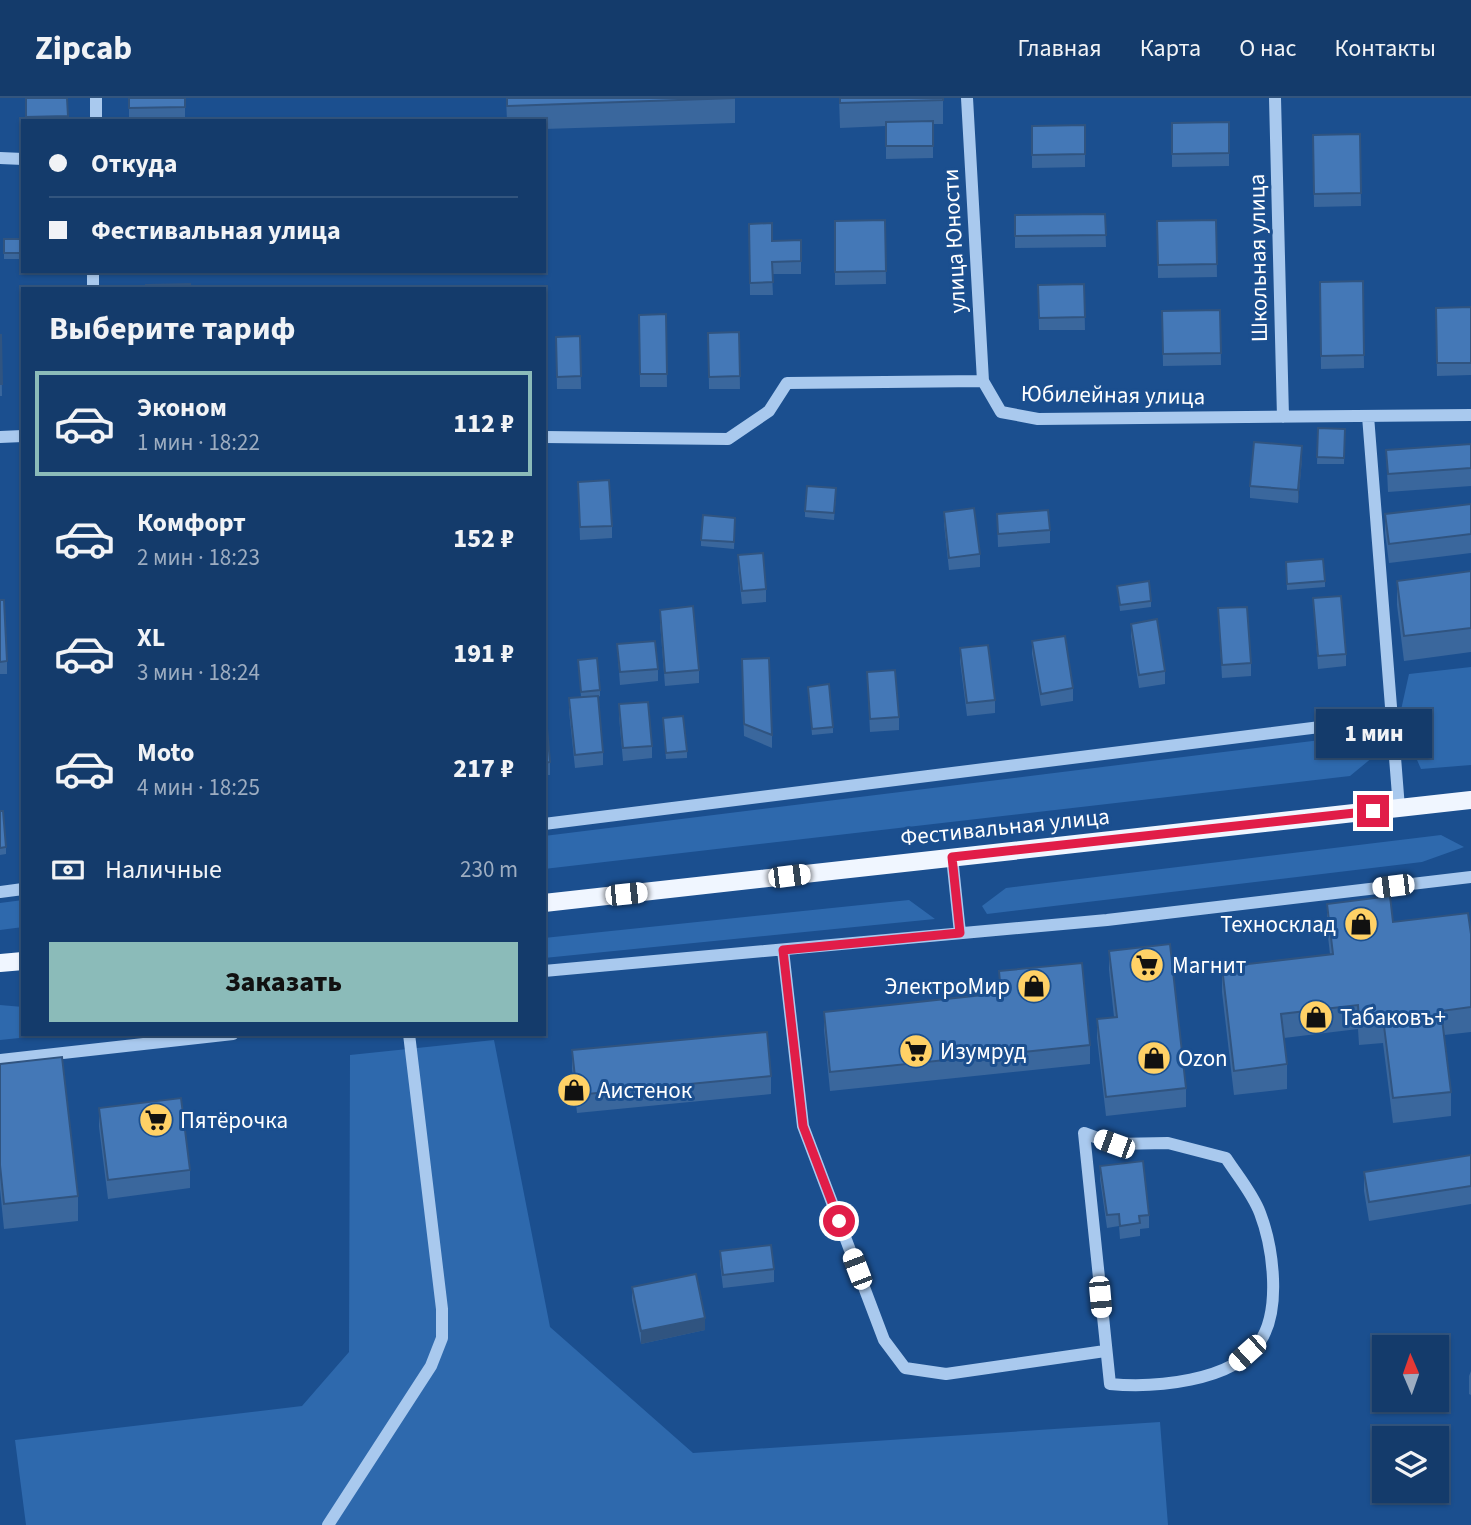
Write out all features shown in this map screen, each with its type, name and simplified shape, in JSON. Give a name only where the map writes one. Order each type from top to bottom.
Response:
[{"type":"main road","name":"Фестивальная улица","points":[[546,903],[1471,800]]},
{"type":"main road","points":[[0,963],[21,961]]},
{"type":"street","points":[[96,98],[96,119]]},
{"type":"street","name":"улица Юности","points":[[967,98],[983,381]]},
{"type":"street","name":"Школьная улица","points":[[1275,98],[1283,417]]},
{"type":"street","points":[[0,158],[21,159]]},
{"type":"street","points":[[546,437],[728,439],[769,411],[787,383],[983,381]]},
{"type":"street","name":"Юбилейная улица","points":[[983,381],[1001,412],[1038,419],[1471,415]]},
{"type":"street","points":[[1368,416],[1399,808]]},
{"type":"street","points":[[0,437],[21,436]]},
{"type":"street","points":[[546,824],[1392,718]]},
{"type":"street","points":[[952,857],[960,933]]},
{"type":"street","points":[[546,971],[1107,920],[1471,877]]},
{"type":"street","points":[[0,892],[21,889]]},
{"type":"street","points":[[783,950],[803,1126],[884,1340],[905,1368],[946,1374],[1105,1352]]},
{"type":"street","points":[[0,1060],[215,1036]]},
{"type":"street","points":[[328,1525],[431,1366],[442,1338],[442,1309],[409,1036]]},
{"type":"street","points":[[1084,1133],[1114,1144],[1168,1143],[1226,1158],[1260,1211],[1273,1262],[1270,1313],[1260,1343],[1235,1364],[1213,1373],[1142,1387],[1110,1384],[1105,1352],[1084,1133]]},
{"type":"shaded area","points":[[1471,667],[1471,765],[1421,769],[1399,719],[1409,674]]},
{"type":"shaded area","points":[[1369,734],[1373,757],[1350,776],[546,869],[546,836]]},
{"type":"shaded area","points":[[1441,835],[1464,847],[1422,862],[987,914],[982,906],[1006,888]]},
{"type":"shaded area","points":[[21,900],[21,927],[0,930],[0,903]]},
{"type":"shaded area","points":[[909,900],[935,919],[546,958],[546,938]]},
{"type":"shaded area","points":[[0,1005],[21,1007],[21,1036],[29,1037],[0,1040]]},
{"type":"shaded area","points":[[494,1040],[550,1327],[693,1453],[1160,1422],[1168,1525],[26,1525],[15,1440],[302,1406],[349,1352],[350,1055]]},
{"type":"building","points":[[26,98],[67,98],[68,116],[26,117]]},
{"type":"building","points":[[129,98],[185,98],[185,107],[129,108]]},
{"type":"building","points":[[507,98],[735,98],[507,106]]},
{"type":"building","points":[[840,98],[943,98],[943,100],[840,103]]},
{"type":"building","points":[[933,121],[933,146],[886,146],[886,122]]},
{"type":"building","points":[[1229,122],[1229,153],[1172,154],[1172,123]]},
{"type":"building","points":[[1085,125],[1085,154],[1032,155],[1032,126]]},
{"type":"building","points":[[1360,134],[1361,193],[1314,194],[1313,135]]},
{"type":"building","points":[[1105,214],[1106,235],[1015,236],[1015,215]]},
{"type":"building","points":[[885,220],[886,271],[835,272],[835,221]]},
{"type":"building","points":[[1216,220],[1217,264],[1158,265],[1157,221]]},
{"type":"building","points":[[772,223],[772,241],[801,240],[801,261],[772,262],[773,282],[750,283],[749,224]]},
{"type":"building","points":[[4,239],[21,239],[21,253],[4,253]]},
{"type":"building","points":[[1363,281],[1364,355],[1321,356],[1320,282]]},
{"type":"building","points":[[190,284],[190,287],[146,287]]},
{"type":"building","points":[[1084,284],[1085,317],[1039,318],[1038,285]]},
{"type":"building","points":[[1471,307],[1471,363],[1437,363],[1436,308]]},
{"type":"building","points":[[1220,310],[1221,353],[1163,354],[1162,311]]},
{"type":"building","points":[[666,314],[667,374],[640,374],[639,315]]},
{"type":"building","points":[[739,332],[740,376],[709,377],[708,333]]},
{"type":"building","points":[[1,335],[2,384],[0,384]]},
{"type":"building","points":[[580,336],[581,376],[557,377],[556,337]]},
{"type":"building","points":[[1318,428],[1345,429],[1344,458],[1317,457]]},
{"type":"building","points":[[1254,442],[1302,446],[1298,490],[1250,486]]},
{"type":"building","points":[[1471,444],[1471,468],[1388,474],[1386,450]]},
{"type":"building","points":[[609,480],[612,526],[580,527],[578,482]]},
{"type":"building","points":[[807,486],[836,488],[834,513],[805,511]]},
{"type":"building","points":[[1471,504],[1471,534],[1389,544],[1385,514]]},
{"type":"building","points":[[974,508],[980,554],[949,558],[944,512]]},
{"type":"building","points":[[1048,510],[1050,530],[998,534],[997,514]]},
{"type":"building","points":[[703,515],[735,518],[734,542],[701,540]]},
{"type":"building","points":[[763,553],[766,589],[742,591],[738,555]]},
{"type":"building","points":[[1323,559],[1325,581],[1287,584],[1286,562]]},
{"type":"building","points":[[1471,571],[1471,628],[1404,636],[1397,581]]},
{"type":"building","points":[[1149,581],[1151,601],[1120,605],[1117,586]]},
{"type":"building","points":[[1341,596],[1346,654],[1318,656],[1313,598]]},
{"type":"building","points":[[0,600],[4,600],[7,661],[0,662]]},
{"type":"building","points":[[693,606],[699,670],[665,673],[660,610]]},
{"type":"building","points":[[1247,607],[1251,663],[1222,665],[1218,608]]},
{"type":"building","points":[[1157,619],[1165,671],[1139,675],[1131,624]]},
{"type":"building","points":[[1065,636],[1073,688],[1041,694],[1032,641]]},
{"type":"building","points":[[655,641],[658,669],[620,672],[617,644]]},
{"type":"building","points":[[988,645],[995,700],[967,703],[960,648]]},
{"type":"building","points":[[597,658],[600,690],[581,692],[578,660]]},
{"type":"building","points":[[769,658],[772,735],[744,724],[742,659]]},
{"type":"building","points":[[895,670],[899,717],[870,719],[867,672]]},
{"type":"building","points":[[829,684],[833,727],[812,729],[808,687]]},
{"type":"building","points":[[598,696],[603,752],[575,755],[569,698]]},
{"type":"building","points":[[648,702],[652,746],[623,748],[619,704]]},
{"type":"building","points":[[683,716],[687,751],[666,753],[663,718]]},
{"type":"building","points":[[546,717],[550,762],[546,763]]},
{"type":"building","points":[[0,811],[3,811],[6,847],[0,848]]},
{"type":"building","points":[[1390,896],[1393,922],[1468,913],[1471,934],[1471,1007],[1441,1011],[1451,1092],[1393,1098],[1383,1018],[1359,1021],[1358,1005],[1281,1014],[1287,1064],[1234,1071],[1222,967],[1333,954],[1327,904]]},
{"type":"building","points":[[1170,944],[1186,1088],[1106,1097],[1097,1019],[1117,1017],[1109,951]]},
{"type":"building","points":[[1082,963],[1090,1045],[830,1072],[824,1012],[1001,993],[999,971]]},
{"type":"building","points":[[767,1032],[771,1076],[577,1095],[572,1050]]},
{"type":"building","points":[[62,1057],[78,1196],[4,1204],[0,1165],[0,1064]]},
{"type":"building","points":[[181,1098],[190,1170],[108,1180],[99,1108]]},
{"type":"building","points":[[1471,1155],[1471,1186],[1369,1202],[1364,1172]]},
{"type":"building","points":[[1143,1161],[1149,1215],[1139,1216],[1140,1223],[1120,1226],[1119,1214],[1107,1215],[1100,1166]]},
{"type":"building","points":[[771,1245],[774,1269],[723,1275],[720,1251]]},
{"type":"building","points":[[696,1274],[705,1318],[641,1331],[632,1287]]},
{"type":"place","name":"Техносклад","points":[[1361,924]]},
{"type":"place","name":"Магнит","points":[[1147,965]]},
{"type":"place","name":"ЭлектроМир","points":[[1034,986]]},
{"type":"place","name":"Табаковъ+","points":[[1316,1017]]},
{"type":"place","name":"Изумруд","points":[[916,1051]]},
{"type":"place","name":"Ozon","points":[[1154,1058]]},
{"type":"place","name":"Аистенок","points":[[574,1090]]},
{"type":"place","name":"Пятёрочка","points":[[156,1120]]},
{"type":"route","points":[[839,1221],[803,1126],[783,950],[960,933],[952,857],[1373,811]]}]
